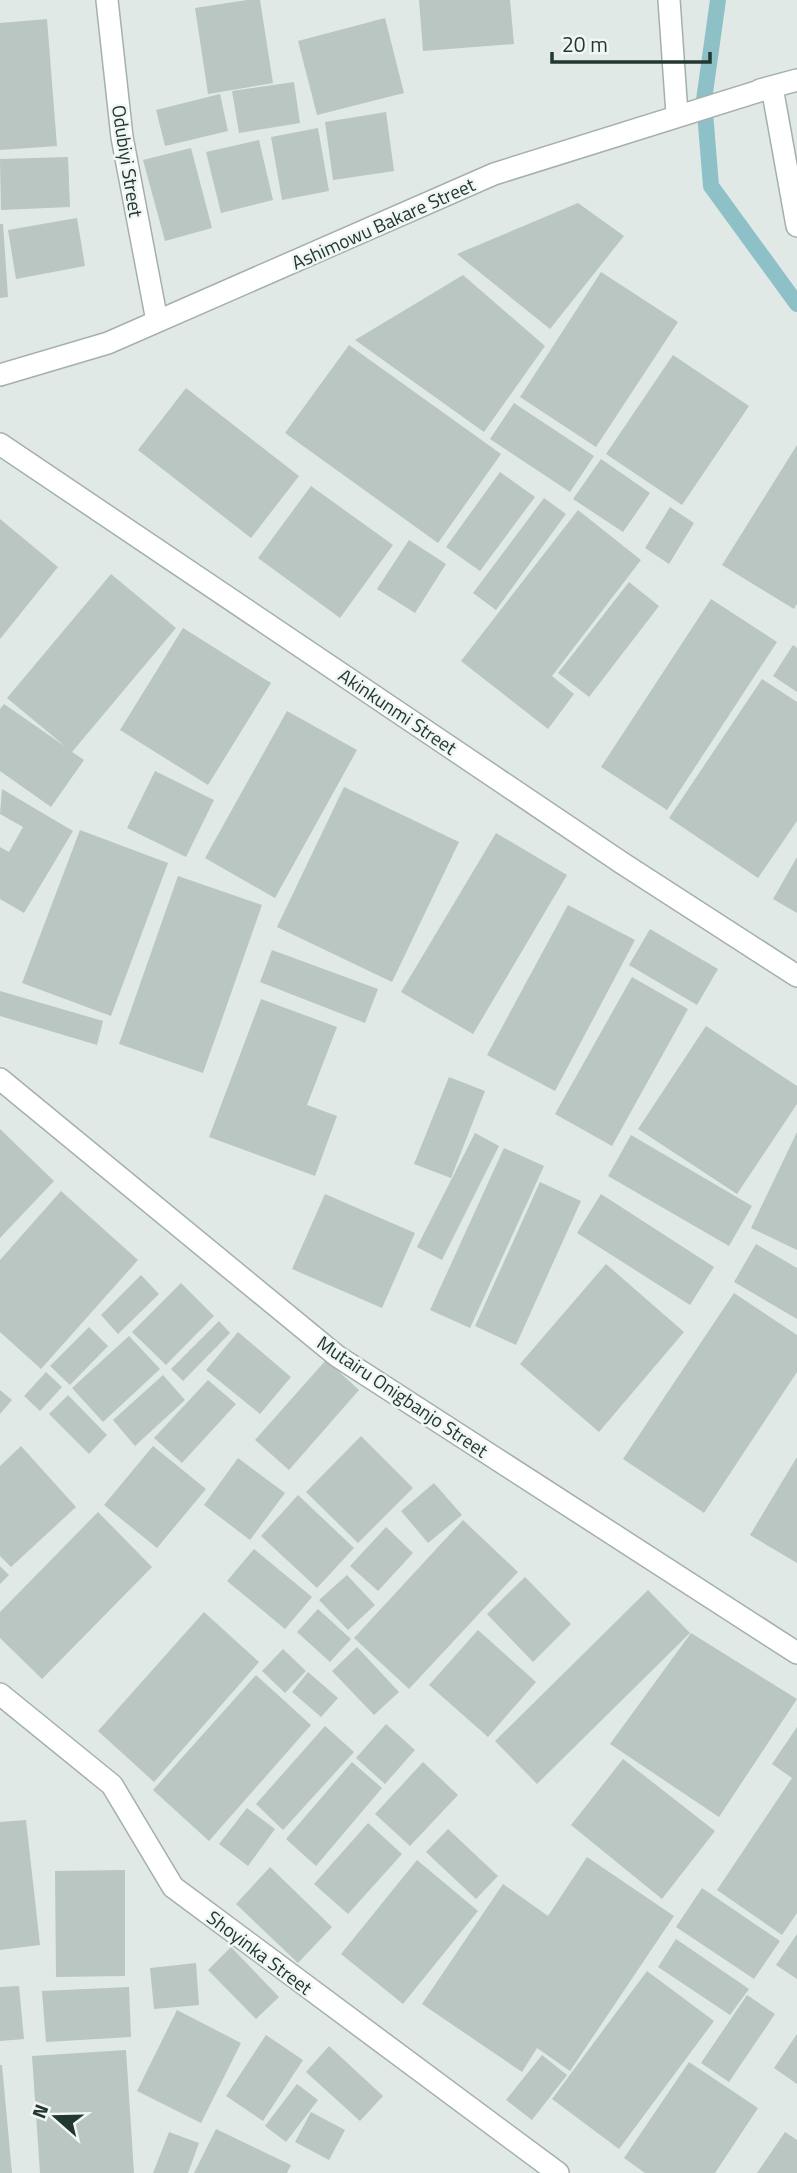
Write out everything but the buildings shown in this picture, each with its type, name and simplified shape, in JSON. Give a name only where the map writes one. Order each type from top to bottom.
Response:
[{"type":"street","name":"Odubiyi Street","points":[[107,0],[122,137],[157,321]]},
{"type":"street","points":[[669,0],[677,114],[737,94],[797,80]]},
{"type":"street","name":"Ashimowu Bakare Street","points":[[0,374],[108,343],[494,174],[677,114],[772,87]]},
{"type":"street","points":[[772,87],[797,226]]},
{"type":"street","name":"Akinkunmi Street","points":[[0,444],[622,863],[797,976]]},
{"type":"street","name":"Mutairu Onigbanjo Street","points":[[0,1079],[337,1356],[797,1653]]},
{"type":"street","name":"Shoyinka Street","points":[[0,1695],[112,1785],[173,1887],[558,2173]]},
{"type":"waterway","points":[[718,0],[704,100],[711,186],[797,304]]}]
